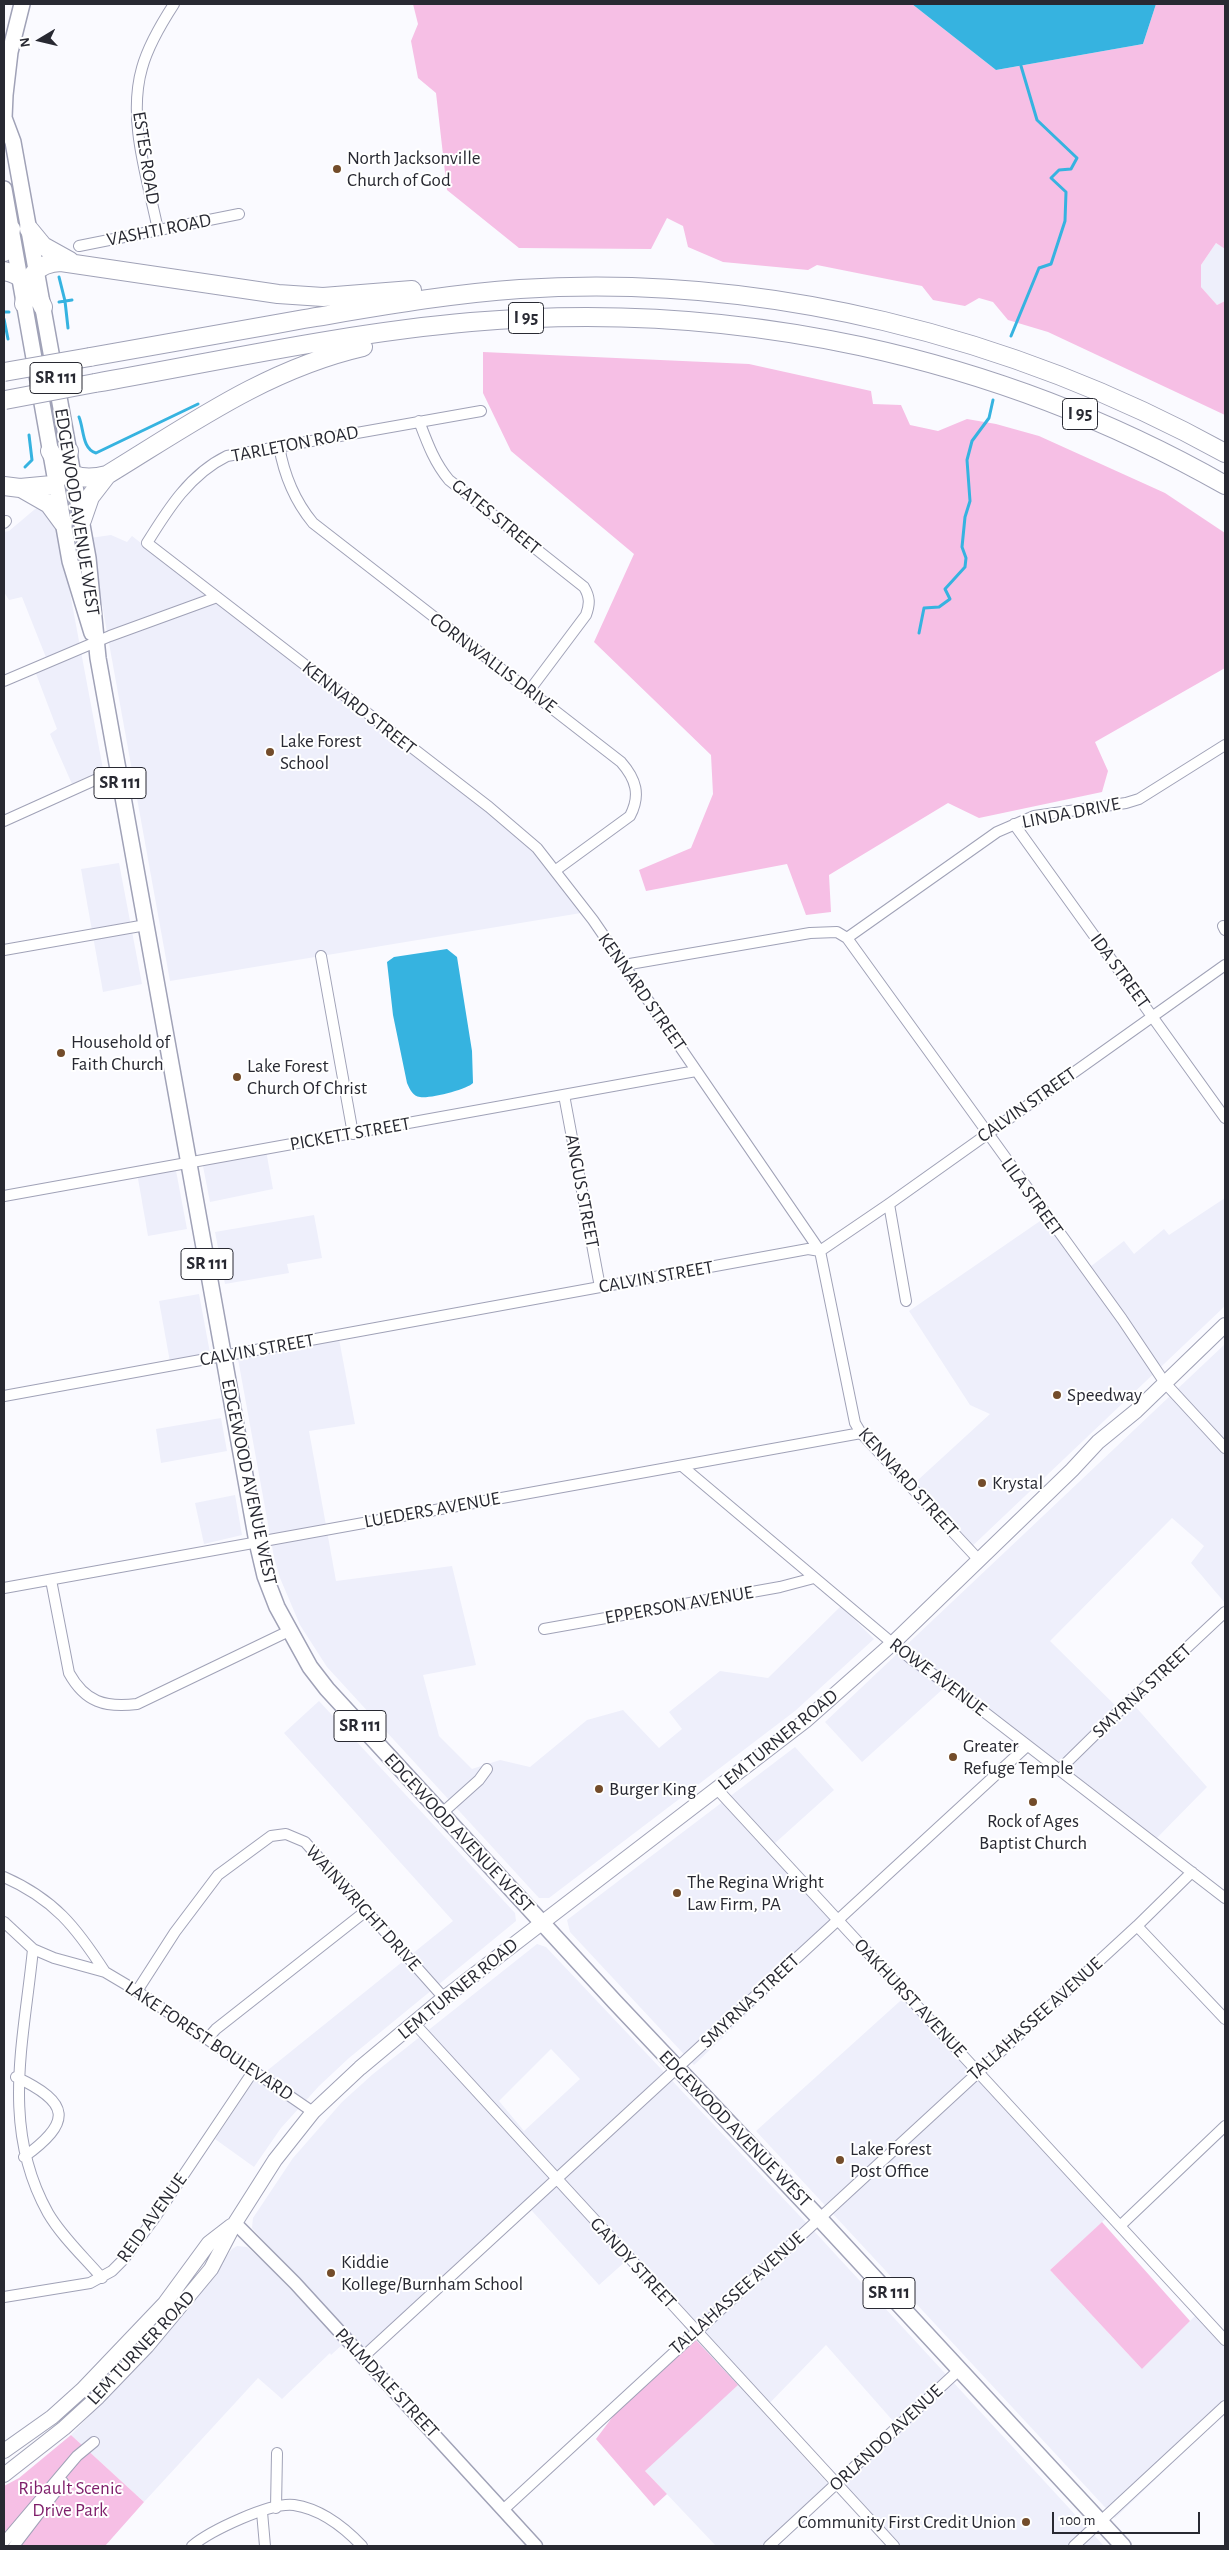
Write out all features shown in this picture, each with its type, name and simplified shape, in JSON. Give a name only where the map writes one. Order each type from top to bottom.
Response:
[{"type":"highway","points":[[4,252],[11,229]]},
{"type":"highway","points":[[29,229],[43,246],[75,263]]},
{"type":"highway","points":[[22,274],[51,262],[75,263],[238,290],[301,296],[339,296],[456,287],[524,289]]},
{"type":"highway","points":[[22,274],[24,304]]},
{"type":"highway","points":[[22,274],[43,307]]},
{"type":"highway","name":"I 95","points":[[4,372],[394,303],[524,289],[641,289],[714,293],[819,308],[906,326],[993,351],[1060,374],[1158,418],[1225,453]]},
{"type":"highway","name":"I 95","points":[[4,400],[400,330],[471,322],[542,317],[613,316],[722,323],[828,338],[900,354],[993,381],[1069,409],[1133,437],[1197,469],[1225,486]]},
{"type":"highway","points":[[82,520],[90,497],[107,476],[234,397],[299,366],[363,347],[542,317]]},
{"type":"highway","points":[[50,451],[65,477]]},
{"type":"highway","points":[[65,477],[69,451]]},
{"type":"highway","points":[[1197,469],[1225,490]]},
{"type":"highway","points":[[12,487],[48,487],[65,477],[89,479],[107,476]]},
{"type":"highway","points":[[12,487],[49,504],[63,523]]},
{"type":"main road","points":[[22,4],[7,52],[4,118],[13,142],[29,229],[22,274]]},
{"type":"main road","points":[[4,189],[22,274]]},
{"type":"main road","name":"EDGEWOOD AVENUE WEST","points":[[24,304],[50,451]]},
{"type":"main road","name":"EDGEWOOD AVENUE WEST","points":[[43,307],[69,451]]},
{"type":"main road","name":"EDGEWOOD AVENUE WEST","points":[[65,477],[82,520],[92,585],[95,642],[257,1542],[266,1576],[289,1631],[310,1667],[327,1689],[541,1922],[820,2218],[1123,2546]]},
{"type":"main road","name":"EDGEWOOD AVENUE WEST","points":[[65,477],[63,523],[77,589],[95,642]]},
{"type":"main road","name":"LEM TURNER ROAD","points":[[4,2475],[64,2428],[120,2376],[211,2269],[235,2223],[276,2160],[313,2112],[444,1998],[805,1721],[892,1644],[1072,1470],[1098,1442],[1128,1418],[1225,1325]]},
{"type":"main road","name":"LEM TURNER ROAD","points":[[4,2451],[52,2417],[82,2390],[165,2303],[209,2243],[235,2223]]},
{"type":"street","name":"ESTES ROAD","points":[[158,230],[140,139],[137,106],[138,85],[146,55],[174,4]]},
{"type":"street","name":"VASHTI ROAD","points":[[79,246],[240,214]]},
{"type":"street","name":"TARLETON ROAD","points":[[147,543],[183,491],[204,469],[227,456],[482,411]]},
{"type":"street","name":"GATES STREET","points":[[419,421],[439,468],[449,480],[584,587],[590,601],[586,615],[529,691]]},
{"type":"street","name":"CORNWALLIS DRIVE","points":[[279,446],[291,488],[302,509],[313,523],[621,762],[632,775],[636,786],[636,805],[630,816],[556,870]]},
{"type":"street","name":"KENNARD STREET","points":[[147,543],[489,807],[537,848],[556,870],[624,965],[820,1251],[851,1412],[861,1433],[978,1559]]},
{"type":"street","points":[[4,681],[95,642],[216,597]]},
{"type":"street","name":"LINDA DRIVE","points":[[847,938],[967,852],[1014,824],[1034,816],[1126,803],[1139,798],[1225,745]]},
{"type":"street","points":[[4,821],[117,770]]},
{"type":"street","name":"IDA STREET","points":[[1014,824],[1225,1118]]},
{"type":"street","points":[[4,950],[146,925]]},
{"type":"street","points":[[624,965],[810,933],[836,932],[847,938]]},
{"type":"street","name":"LILA STREET","points":[[847,938],[1122,1319],[1165,1383],[1225,1448]]},
{"type":"street","points":[[321,956],[353,1134]]},
{"type":"street","name":"CALVIN STREET","points":[[4,1396],[808,1249],[820,1251],[1225,965]]},
{"type":"street","name":"PICKETT STREET","points":[[4,1196],[564,1096],[696,1070]]},
{"type":"street","name":"ANGUS STREET","points":[[564,1096],[600,1287]]},
{"type":"street","points":[[889,1204],[906,1301]]},
{"type":"street","name":"LUEDERS AVENUE","points":[[4,1588],[861,1433]]},
{"type":"street","name":"ROWE AVENUE","points":[[682,1466],[892,1644],[1192,1872],[1224,1893]]},
{"type":"street","name":"EPPERSON AVENUE","points":[[544,1629],[780,1587],[814,1578]]},
{"type":"street","points":[[51,1580],[69,1672],[76,1686],[89,1698],[104,1704],[120,1706],[137,1704],[289,1631]]},
{"type":"street","name":"SMYRNA STREET","points":[[1059,1770],[1225,1612]]},
{"type":"street","name":"SMYRNA STREET","points":[[363,2358],[1027,1746]]},
{"type":"street","points":[[441,1814],[479,1780],[487,1769]]},
{"type":"street","name":"OAKHURST AVENUE","points":[[717,1789],[1225,2340]]},
{"type":"street","name":"WAINWRIGHT DRIVE","points":[[137,1991],[174,1932],[218,1875],[271,1836],[286,1834],[304,1842],[444,1998]]},
{"type":"street","name":"TALLAHASSEE AVENUE","points":[[503,2510],[977,2071],[1137,1926],[1192,1872]]},
{"type":"street","name":"LAKE FOREST BOULEVARD","points":[[4,1877],[39,1895],[62,1914],[88,1946],[105,1972]]},
{"type":"street","points":[[208,2038],[216,2029],[366,1911]]},
{"type":"street","name":"LAKE FOREST BOULEVARD","points":[[4,1922],[33,1949],[54,1958],[105,1972],[137,1991],[313,2112]]},
{"type":"street","points":[[1137,1926],[1225,2020]]},
{"type":"street","points":[[33,1949],[16,2077],[16,2124],[24,2157],[48,2214],[102,2278]]},
{"type":"street","name":"GANDY STREET","points":[[414,2023],[556,2180],[894,2546]]},
{"type":"street","name":"REID AVENUE","points":[[4,2297],[90,2284],[102,2278],[124,2259],[154,2220],[254,2070]]},
{"type":"street","points":[[16,2077],[42,2089],[52,2098],[57,2108],[59,2119],[55,2130],[46,2140],[24,2157]]},
{"type":"street","points":[[1120,2226],[1225,2126]]},
{"type":"street","name":"PALMDALE STREET","points":[[235,2223],[363,2358],[536,2546]]},
{"type":"street","name":"ORLANDO AVENUE","points":[[769,2546],[959,2370]]},
{"type":"street","points":[[1074,2546],[1225,2406]]},
{"type":"street","points":[[4,2542],[77,2456],[94,2442],[14,2546]]},
{"type":"street","points":[[276,2508],[277,2453]]},
{"type":"street","points":[[192,2546],[226,2525],[262,2512],[292,2505],[312,2510],[332,2519],[362,2546]]},
{"type":"street","points":[[262,2512],[265,2546]]},
{"type":"shaded area","points":[[1216,243],[1225,249],[1225,301],[1217,305],[1201,287],[1201,265]]},
{"type":"shaded area","points":[[41,504],[58,529],[103,769],[72,784],[50,734],[57,729],[35,671],[49,665],[22,597],[9,600],[4,592],[4,532],[9,531]]},
{"type":"shaded area","name":"Lake Forest School","points":[[111,535],[127,542],[132,536],[505,825],[534,852],[581,913],[170,981],[90,538]]},
{"type":"shaded area","points":[[119,863],[142,984],[103,992],[81,869]]},
{"type":"shaded area","points":[[265,1145],[273,1189],[210,1202],[201,1156]]},
{"type":"shaded area","points":[[174,1160],[187,1229],[148,1236],[136,1167]]},
{"type":"shaded area","points":[[1225,1198],[1225,1306],[965,1553],[907,1490],[990,1414],[970,1405],[909,1311],[1043,1219],[1082,1273],[1124,1241],[1134,1254],[1164,1229],[1169,1235]]},
{"type":"shaded area","points":[[314,1215],[322,1258],[287,1264],[289,1273],[225,1284],[215,1232]]},
{"type":"shaded area","points":[[199,1294],[210,1353],[170,1362],[159,1301]]},
{"type":"shaded area","points":[[339,1339],[355,1424],[309,1431],[336,1581],[452,1566],[476,1665],[423,1675],[439,1736],[472,1769],[500,1760],[530,1767],[587,1720],[623,1710],[659,1748],[682,1729],[669,1712],[720,1671],[768,1678],[841,1606],[874,1639],[795,1711],[549,1898],[539,1898],[327,1667],[300,1625],[280,1578],[274,1557],[238,1359]]},
{"type":"shaded area","points":[[1225,1344],[1225,1603],[1191,1563],[1204,1546],[1172,1518],[1050,1641],[1124,1714],[1134,1705],[1207,1787],[1150,1845],[944,1688],[862,1762],[825,1722]]},
{"type":"shaded area","points":[[221,1418],[227,1451],[161,1463],[156,1429]]},
{"type":"shaded area","points":[[235,1495],[242,1535],[204,1544],[195,1503]]},
{"type":"shaded area","points":[[319,1701],[515,1913],[516,1921],[349,2058],[319,2086],[281,2128],[254,2167],[215,2139],[253,2082],[453,1921],[284,1733]]},
{"type":"shaded area","points":[[795,1747],[834,1790],[774,1844],[844,1921],[694,2065],[570,1932],[567,1920]]},
{"type":"shaded area","points":[[537,1944],[546,1947],[814,2231],[1104,2546],[900,2546],[843,2485],[901,2430],[826,2345],[762,2411],[829,2485],[763,2546],[716,2546],[645,2471],[694,2338],[627,2260],[599,2285],[524,2202],[363,2350],[252,2228],[253,2218],[293,2158],[342,2102],[373,2074]],"holes":[[[551,2049],[580,2079],[524,2131],[499,2101]]]},
{"type":"shaded area","points":[[909,1993],[1113,2212],[1050,2270],[1142,2369],[1203,2308],[1225,2332],[1225,2413],[1115,2518],[756,2131]]},
{"type":"shaded area","points":[[237,2246],[247,2247],[265,2263],[343,2344],[331,2355],[330,2353],[282,2399],[258,2378],[144,2502],[71,2435],[186,2312],[232,2249]]},
{"type":"green space","points":[[413,4],[912,4],[996,70],[1143,44],[1156,4],[1225,4],[1225,249],[1216,243],[1201,265],[1201,287],[1217,305],[1225,301],[1225,415],[1048,332],[1008,320],[993,302],[979,298],[965,306],[933,300],[922,286],[817,265],[808,270],[723,262],[688,247],[683,226],[667,218],[651,249],[519,248],[447,190],[436,93],[418,78],[411,41],[418,24]]},
{"type":"green space","points":[[483,352],[749,364],[871,391],[873,404],[901,405],[910,425],[938,431],[967,419],[996,424],[1039,436],[1165,493],[1225,533],[1225,668],[1095,742],[1108,771],[1102,792],[979,818],[948,803],[829,875],[831,912],[806,915],[787,864],[646,891],[639,870],[691,848],[713,794],[711,755],[594,642],[634,554],[511,451],[483,393]]},
{"type":"green space","points":[[1102,2222],[1190,2321],[1142,2369],[1050,2270]]},
{"type":"green space","points":[[694,2338],[738,2385],[645,2471],[667,2494],[654,2506],[596,2439],[620,2407]]},
{"type":"green space","name":"Ribault Scenic Drive Park","points":[[71,2435],[144,2502],[105,2546],[4,2546],[4,2486],[19,2478]]},
{"type":"water","points":[[912,4],[1156,4],[1143,44],[996,70]]},
{"type":"water","points":[[447,949],[457,957],[472,1051],[473,1083],[448,1093],[420,1097],[414,1094],[407,1083],[393,1015],[387,962],[394,957]]},
{"type":"waterway","points":[[1011,336],[1039,268],[1051,264],[1065,221],[1066,192],[1051,178],[1059,170],[1071,169],[1077,158],[1037,120],[1021,66]]},
{"type":"waterway","points":[[59,277],[65,301],[68,328]]},
{"type":"waterway","points":[[59,302],[72,300]]},
{"type":"waterway","points":[[4,312],[9,312]]},
{"type":"waterway","points":[[4,319],[8,339]]},
{"type":"waterway","points":[[919,633],[924,608],[939,607],[950,599],[945,589],[965,567],[966,558],[962,547],[965,517],[970,501],[967,460],[972,441],[989,418],[993,400]]},
{"type":"waterway","points":[[79,417],[86,443],[91,451],[96,453],[198,404]]},
{"type":"waterway","points":[[25,467],[32,460],[29,435]]},
{"type":"place","name":"North Jacksonville Church of God","points":[[337,169]]},
{"type":"place","name":"Lake Forest School","points":[[270,752]]},
{"type":"place","name":"Household of Faith Church","points":[[61,1053]]},
{"type":"place","name":"Lake Forest Church Of Christ","points":[[237,1077]]},
{"type":"place","name":"Speedway","points":[[1057,1395]]},
{"type":"place","name":"Krystal","points":[[982,1483]]},
{"type":"place","name":"Greater Refuge Temple","points":[[953,1757]]},
{"type":"place","name":"Burger King","points":[[599,1789]]},
{"type":"place","name":"Rock of Ages Baptist Church","points":[[1033,1802]]},
{"type":"place","name":"The Regina Wright Law Firm, PA","points":[[677,1893]]},
{"type":"place","name":"Lake Forest Post Office","points":[[840,2160]]},
{"type":"place","name":"Kiddie Kollege/Burnham School","points":[[331,2273]]},
{"type":"place","name":"Community First Credit Union","points":[[1026,2522]]}]
